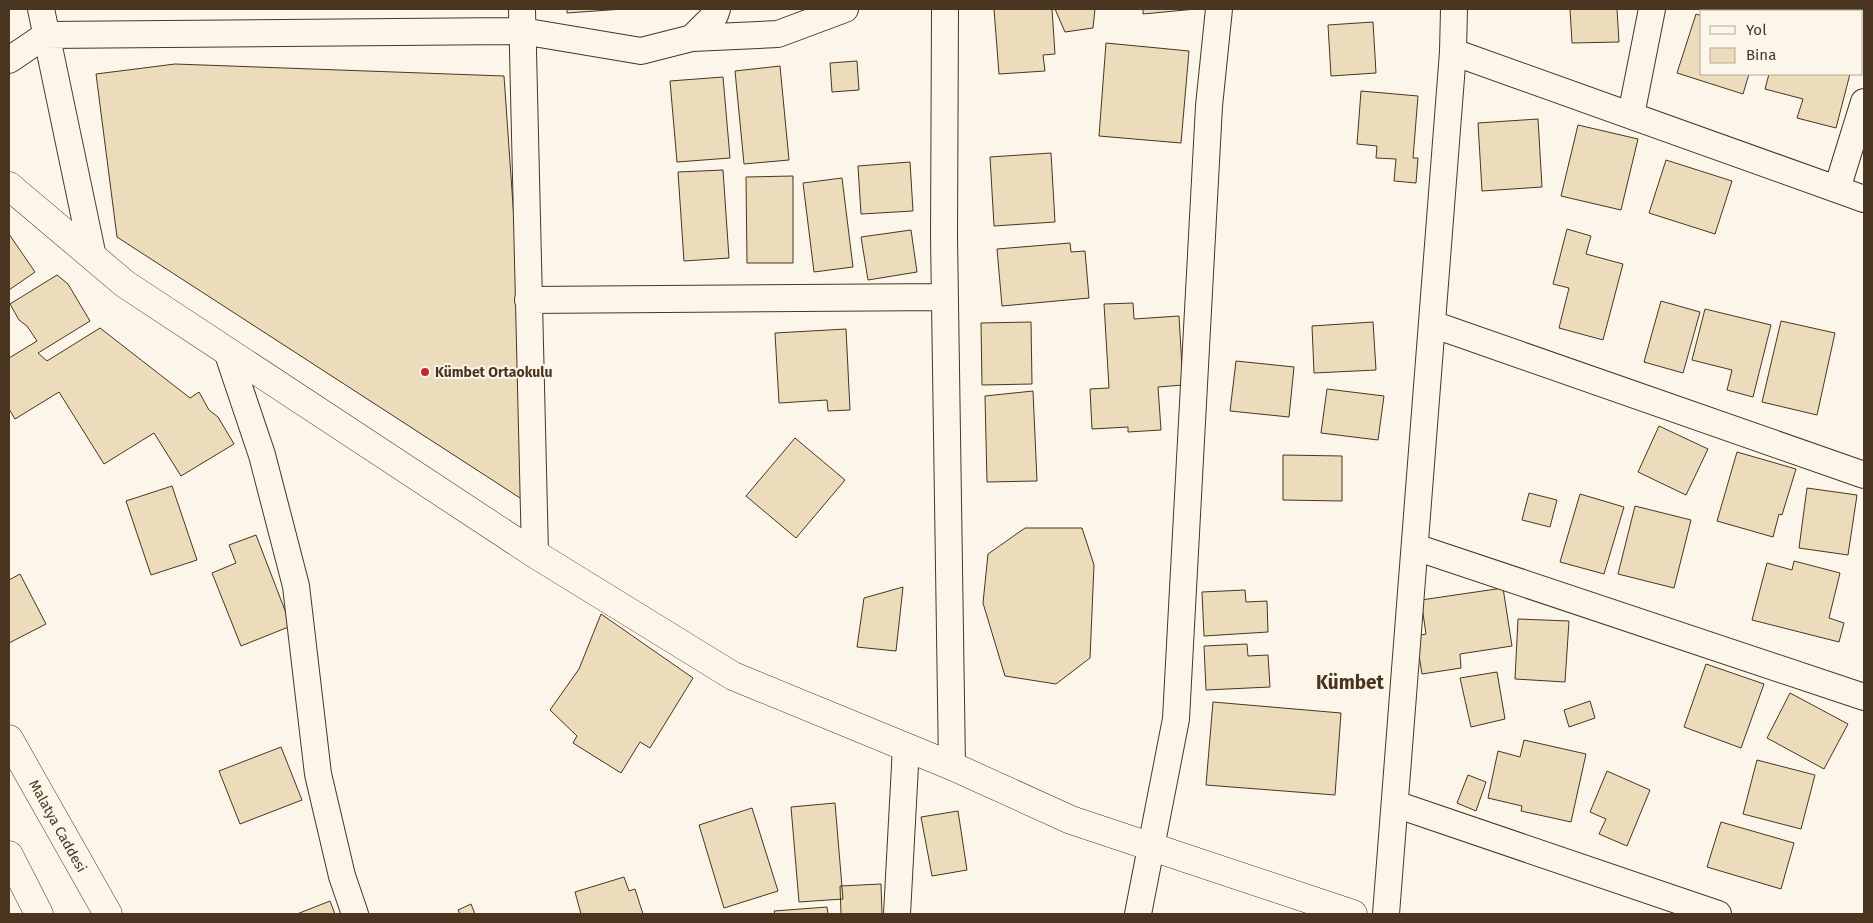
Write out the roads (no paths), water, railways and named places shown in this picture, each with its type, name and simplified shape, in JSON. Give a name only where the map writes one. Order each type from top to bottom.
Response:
[{"type":"street","points":[[41,9],[93,257]]},
{"type":"street","points":[[692,38],[715,15],[716,9]]},
{"type":"street","points":[[9,60],[46,35],[522,20],[641,51],[692,38],[778,34],[845,9]]},
{"type":"street","points":[[945,9],[944,226],[952,766]]},
{"type":"street","points":[[1138,914],[1176,719],[1209,106],[1219,9]]},
{"type":"street","points":[[1386,914],[1454,52],[1454,9]]},
{"type":"street","points":[[1631,116],[1652,9]]},
{"type":"street","points":[[522,20],[535,554]]},
{"type":"street","points":[[1454,52],[1864,199]]},
{"type":"street","points":[[1837,189],[1864,102]]},
{"type":"street","points":[[9,186],[125,284],[535,554],[733,676],[952,766],[1071,820],[1326,910],[1353,914]]},
{"type":"street","points":[[528,300],[945,298]]},
{"type":"street","points":[[1432,324],[1864,475]]},
{"type":"street","points":[[227,351],[262,455],[296,586],[318,774],[342,876],[354,914]]},
{"type":"street","points":[[1415,547],[1864,697]]},
{"type":"street","name":"Malatya Caddesi","points":[[9,738],[108,914]]},
{"type":"street","points":[[896,914],[906,747]]},
{"type":"street","points":[[1395,804],[1718,914]]},
{"type":"street","points":[[9,856],[39,914]]},
{"type":"place","name":"Kümbet Ortaokulu","points":[[425,372]]},
{"type":"district","name":"Kümbet","points":[[1350,682]]}]
